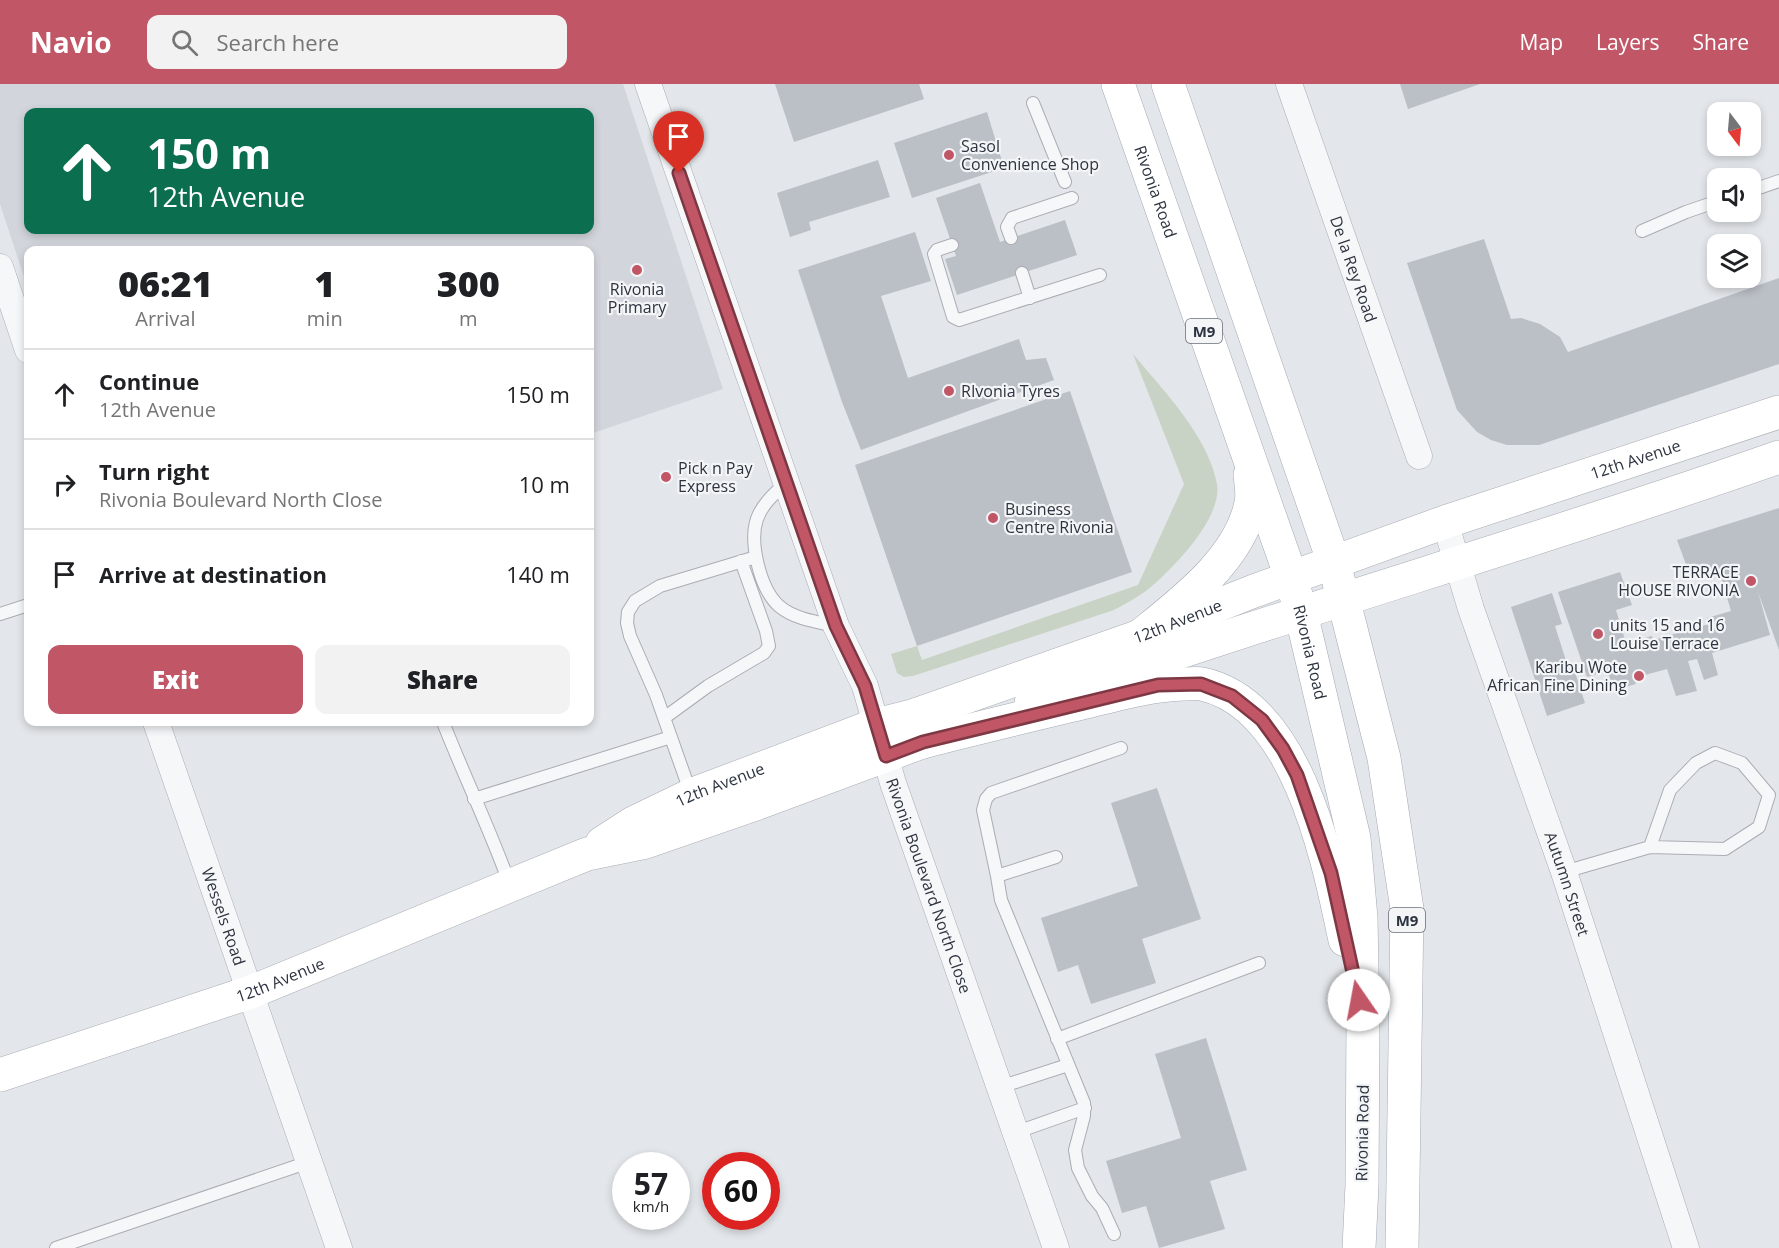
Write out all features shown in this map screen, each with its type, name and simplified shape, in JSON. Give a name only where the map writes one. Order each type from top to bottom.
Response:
[{"type":"main road","name":"Rivonia Road","points":[[1118,84],[1291,577],[1354,838],[1361,918],[1363,1021],[1362,1185],[1359,1248]]},
{"type":"main road","name":"M9","points":[[1168,84],[1334,563],[1384,758],[1407,909],[1402,1248]]},
{"type":"main road","name":"12th Avenue","points":[[587,854],[633,823],[691,795],[876,725],[912,716],[1140,636],[1291,577],[1445,522],[1779,412]]},
{"type":"main road","name":"12th Avenue","points":[[0,1075],[251,992],[587,854],[646,842],[1120,672],[1657,500],[1779,457]]},
{"type":"main road","points":[[1140,636],[1189,597],[1213,572],[1244,526],[1252,501],[1250,459]]},
{"type":"main road","points":[[923,742],[1158,685],[1201,684],[1232,696],[1262,720],[1283,749],[1297,775],[1331,873],[1363,1021]]},
{"type":"street","name":"Rivonia Boulevard North Close","points":[[648,84],[836,626],[865,686],[893,783],[1056,1248]]},
{"type":"street","name":"De la Rey Road","points":[[1289,84],[1419,456]]},
{"type":"street","points":[[1,274],[24,339]]},
{"type":"street","name":"Autumn Street","points":[[1445,522],[1471,609],[1564,872],[1686,1248]]},
{"type":"street","name":"Wessels Road","points":[[157,726],[339,1248]]},
{"type":"lane","points":[[1033,103],[1065,182]]},
{"type":"lane","points":[[1761,188],[1779,182]]},
{"type":"lane","points":[[1004,231],[1012,218],[1072,198]]},
{"type":"lane","points":[[1642,231],[1707,205]]},
{"type":"lane","points":[[952,245],[937,250],[934,254],[953,318],[959,320],[1100,275]]},
{"type":"lane","points":[[1022,273],[1030,298]]},
{"type":"lane","points":[[786,483],[764,505],[757,519],[754,535],[756,557],[769,592],[778,606],[792,614],[836,626]]},
{"type":"lane","points":[[691,795],[644,664],[630,636],[627,623],[628,612],[635,601],[660,586],[756,557]]},
{"type":"lane","points":[[664,718],[700,691],[764,653],[769,646],[766,631],[741,561]]},
{"type":"lane","points":[[0,614],[24,606]]},
{"type":"lane","points":[[445,726],[474,799],[493,838],[510,886]]},
{"type":"lane","points":[[474,799],[670,737]]},
{"type":"lane","points":[[1114,1234],[1102,1208],[1092,1196],[1078,1168],[1076,1150],[1085,1108],[1001,900],[983,810],[986,799],[991,793],[1121,748]]},
{"type":"lane","points":[[1564,872],[1650,847],[1725,849],[1759,827],[1769,795],[1742,763],[1715,753],[1696,763],[1670,790],[1650,847]]},
{"type":"lane","points":[[996,876],[1056,857]]},
{"type":"lane","points":[[1057,1039],[1259,963]]},
{"type":"lane","points":[[1000,1087],[1068,1065]]},
{"type":"lane","points":[[1017,1132],[1085,1108]]},
{"type":"lane","points":[[56,1248],[309,1162]]},
{"type":"shaded area","name":"Rivonia Primary","points":[[0,84],[623,84],[723,389],[594,433],[594,246],[24,246],[24,277],[0,204]]},
{"type":"green space","points":[[1133,354],[1183,414],[1212,466],[1217,484],[1217,498],[1204,528],[1193,543],[1146,591],[1114,610],[913,676],[904,677],[897,673],[891,654],[917,646],[922,660],[1138,585],[1184,484]]},
{"type":"building","points":[[775,84],[919,84],[924,99],[794,142]]},
{"type":"building","points":[[1400,84],[1480,84],[1408,109]]},
{"type":"building","name":"Sasol Convenience Shop","points":[[987,112],[1004,168],[912,198],[894,143]]},
{"type":"building","points":[[878,160],[890,197],[809,222],[811,230],[790,237],[777,193]]},
{"type":"building","points":[[980,183],[1000,242],[1065,220],[1077,255],[957,295],[945,259],[956,256],[936,198]]},
{"type":"building","points":[[915,232],[931,281],[881,296],[908,378],[1019,339],[1026,360],[1046,358],[1054,380],[861,450],[842,402],[798,270]]},
{"type":"building","points":[[1484,239],[1511,319],[1521,318],[1540,324],[1560,337],[1568,352],[1750,288],[1761,288],[1761,284],[1779,278],[1779,364],[1539,445],[1507,445],[1477,432],[1457,410],[1407,263]]},
{"type":"building","name":"Business Centre Rivonia","points":[[1070,391],[1132,572],[917,646],[855,465]]},
{"type":"building","points":[[1779,508],[1779,650],[1758,592],[1770,635],[1712,653],[1718,675],[1704,680],[1697,659],[1688,661],[1697,691],[1676,696],[1667,669],[1634,678],[1636,684],[1613,690],[1608,671],[1587,677],[1558,592],[1620,572],[1632,605],[1616,610],[1626,643],[1652,636],[1653,640],[1709,624],[1707,618],[1731,611],[1719,571],[1691,578],[1677,540]]},
{"type":"building","points":[[1552,593],[1562,624],[1555,626],[1568,667],[1573,666],[1585,703],[1547,716],[1511,607]]},
{"type":"building","points":[[1157,788],[1201,919],[1142,939],[1156,983],[1091,1004],[1078,965],[1058,972],[1041,918],[1138,886],[1111,803]]},
{"type":"building","points":[[1206,1038],[1247,1170],[1210,1181],[1225,1229],[1159,1248],[1146,1206],[1122,1213],[1106,1161],[1181,1138],[1155,1054]]},
{"type":"place","name":"Sasol Convenience Shop","points":[[949,155]]},
{"type":"place","name":"Rivonia Primary","points":[[637,270]]},
{"type":"place","name":"RIvonia Tyres","points":[[949,391]]},
{"type":"place","name":"Pick n Pay Express","points":[[666,477]]},
{"type":"place","name":"Business Centre Rivonia","points":[[993,518]]},
{"type":"place","name":"TERRACE HOUSE RIVONIA","points":[[1751,581]]},
{"type":"place","name":"units 15 and 16 Louise Terrace","points":[[1598,634]]},
{"type":"place","name":"Karibu Wote African Fine Dining","points":[[1639,676]]},
{"type":"route","points":[[679,173],[836,626],[865,686],[886,756],[923,742],[1158,685],[1201,684],[1232,696],[1262,720],[1283,749],[1297,775],[1331,873],[1359,1000]]}]
